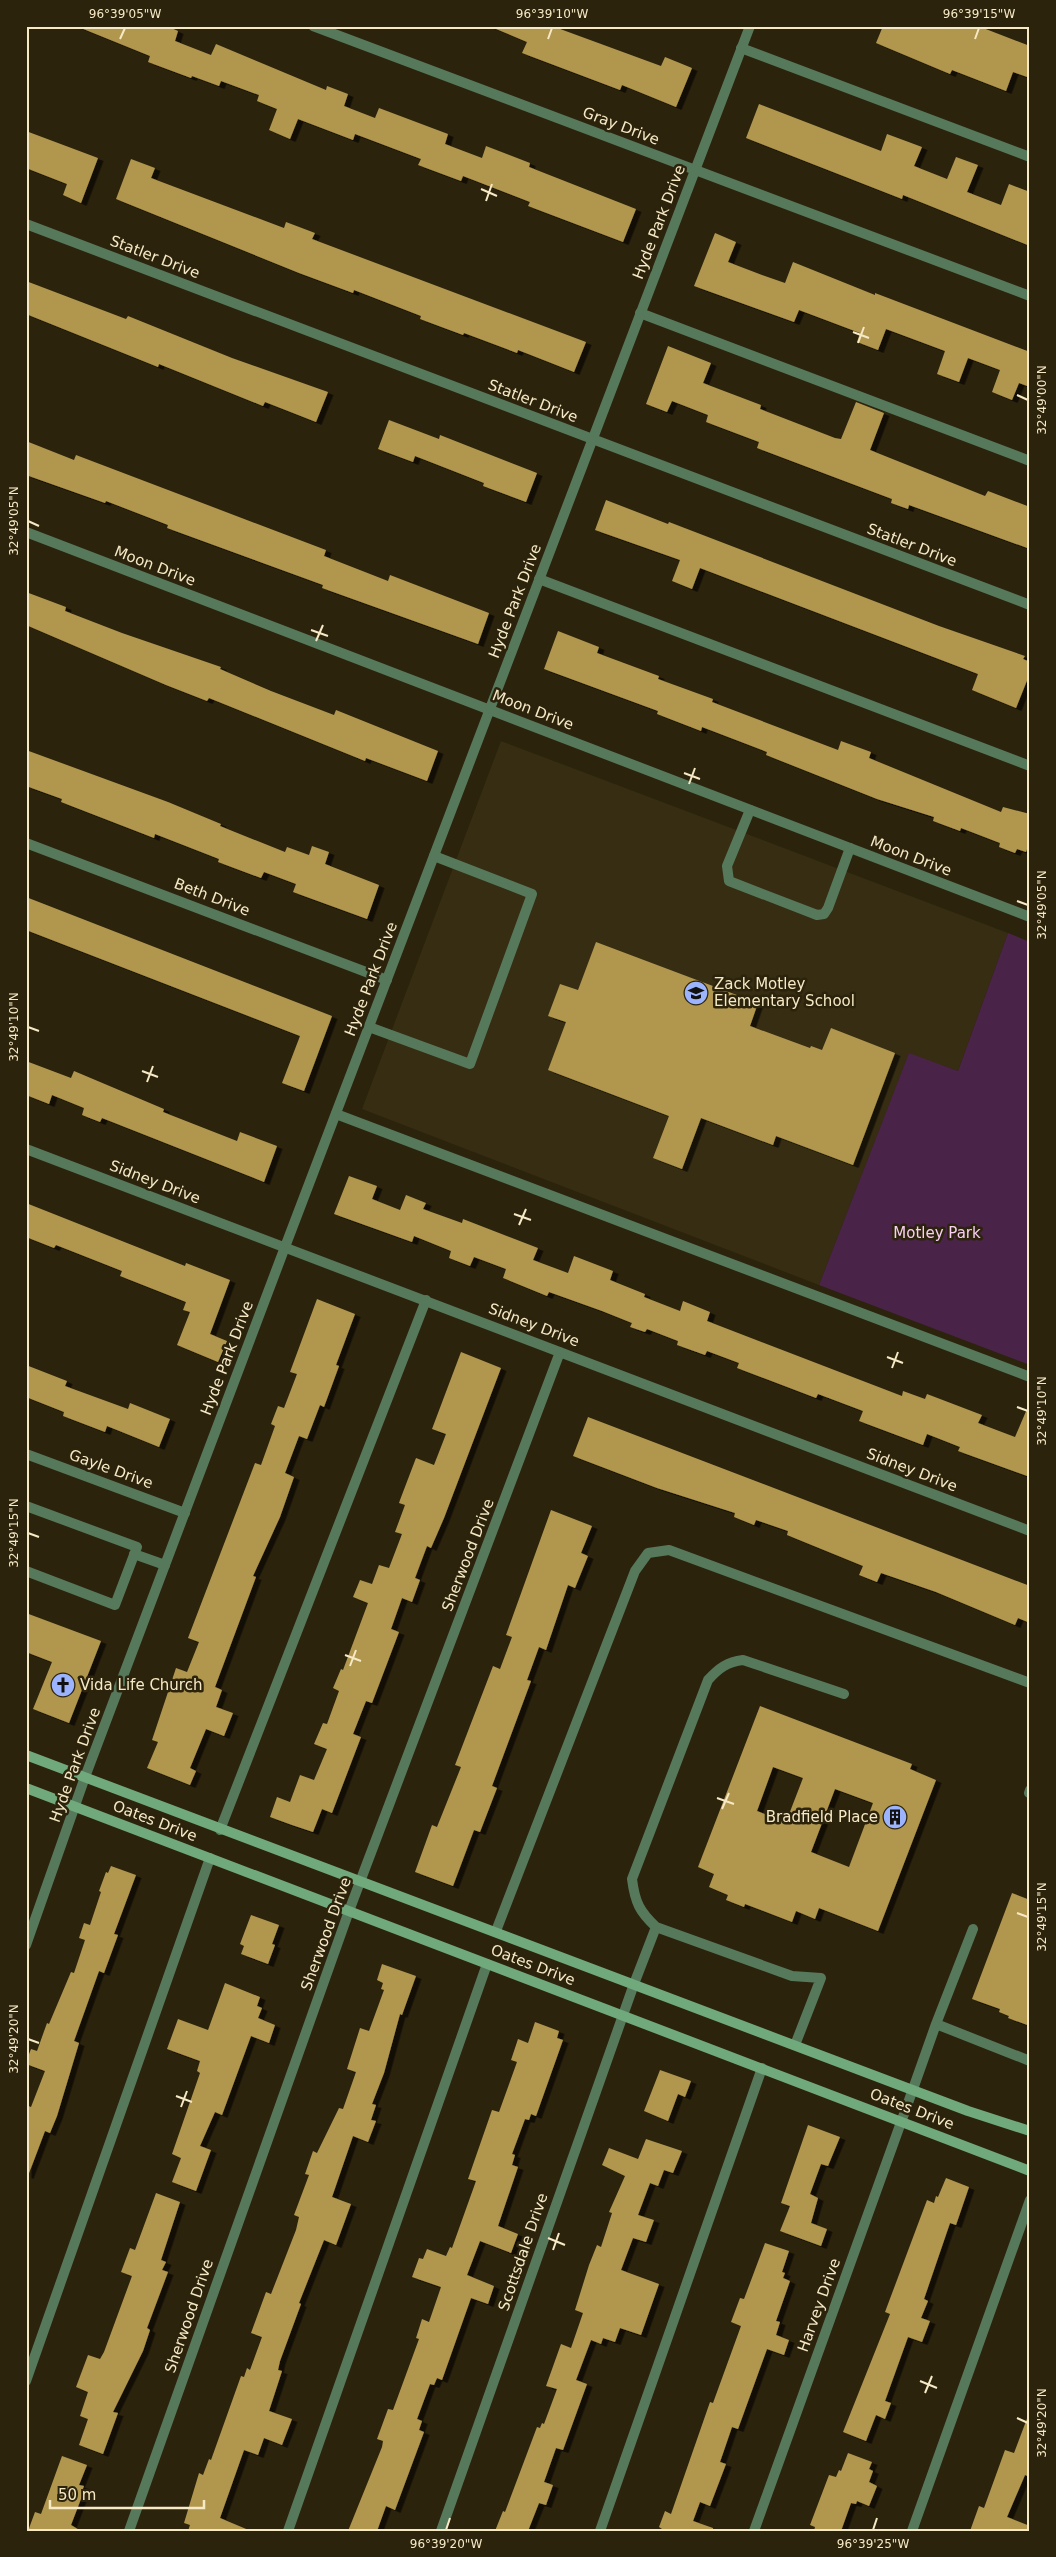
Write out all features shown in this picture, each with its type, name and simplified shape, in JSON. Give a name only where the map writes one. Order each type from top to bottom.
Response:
[{"type":"main road","name":"Oates Drive","points":[[26,1755],[360,1883],[496,1931],[968,2111],[1030,2131]]},
{"type":"main road","name":"Oates Drive","points":[[26,1788],[1030,2171]]},
{"type":"street","name":"Gray Drive","points":[[313,26],[1030,296]]},
{"type":"street","name":"Hyde Park Drive","points":[[26,1945],[85,1777],[750,26]]},
{"type":"street","points":[[741,48],[1030,157]]},
{"type":"street","name":"Statler Drive","points":[[26,224],[1030,605]]},
{"type":"street","points":[[640,313],[1030,461]]},
{"type":"street","name":"Moon Drive","points":[[26,532],[1030,917]]},
{"type":"street","points":[[540,579],[1030,766]]},
{"type":"street","points":[[750,810],[727,866],[729,881],[817,916],[824,914],[828,908],[850,848]]},
{"type":"street","name":"Beth Drive","points":[[26,843],[387,980]]},
{"type":"street","points":[[369,1027],[470,1064],[532,894],[434,856]]},
{"type":"street","points":[[336,1114],[1030,1377]]},
{"type":"street","name":"Sidney Drive","points":[[26,1149],[1030,1531]]},
{"type":"street","points":[[220,1830],[426,1300]]},
{"type":"street","name":"Sherwood Drive","points":[[129,2531],[349,1911],[560,1352]]},
{"type":"street","name":"Gayle Drive","points":[[26,1454],[185,1513]]},
{"type":"street","points":[[26,1506],[137,1547],[115,1605],[26,1571]]},
{"type":"street","points":[[496,1931],[636,1571],[648,1553],[669,1550],[1030,1683]]},
{"type":"street","points":[[134,1554],[165,1565]]},
{"type":"street","points":[[795,2045],[821,1978],[792,1976],[656,1927],[642,1913],[634,1896],[632,1880],[708,1680],[720,1668],[729,1662],[743,1660],[844,1694]]},
{"type":"street","points":[[26,2381],[210,1858]]},
{"type":"street","name":"Scottsdale Drive","points":[[441,2531],[634,1984],[656,1927]]},
{"type":"street","name":"Harvey Drive","points":[[754,2531],[900,2120],[973,1929]]},
{"type":"street","points":[[288,2531],[487,1964]]},
{"type":"street","points":[[936,2024],[1030,2061]]},
{"type":"street","points":[[600,2531],[762,2068]]},
{"type":"street","points":[[912,2531],[1030,2200]]},
{"type":"shaded area","name":"Zack Motley Elementary School","points":[[501,741],[1008,933],[958,1071],[909,1054],[819,1285],[362,1109]]},
{"type":"green space","name":"Motley Park","points":[[1008,933],[1030,942],[1030,1365],[819,1285],[909,1053],[958,1071]]},
{"type":"building","points":[[76,26],[167,26],[178,31],[175,41],[211,55],[216,44],[326,90],[327,86],[348,94],[344,106],[375,118],[379,108],[448,134],[445,144],[482,158],[486,146],[530,163],[529,167],[636,209],[623,242],[528,206],[530,202],[463,176],[461,181],[418,165],[421,159],[355,134],[353,140],[298,119],[290,139],[269,130],[277,109],[257,101],[259,95],[221,81],[219,86],[192,76],[191,78],[148,62],[150,56]]},
{"type":"building","points":[[489,26],[552,26],[661,66],[665,57],[692,68],[676,107],[622,85],[620,90],[522,53],[527,42]]},
{"type":"building","points":[[883,26],[978,26],[1030,46],[1030,78],[1013,72],[1006,91],[952,70],[950,74],[876,43]]},
{"type":"building","points":[[759,104],[881,151],[887,134],[922,147],[914,166],[947,179],[956,157],[978,165],[967,192],[1001,205],[1009,184],[1030,192],[1030,246],[903,195],[902,199],[746,138]]},
{"type":"building","points":[[26,131],[98,158],[81,203],[63,195],[67,184],[26,168]]},
{"type":"building","points":[[131,159],[155,168],[151,178],[284,228],[286,222],[315,233],[312,239],[586,342],[574,372],[518,350],[517,353],[420,319],[421,316],[354,290],[353,293],[299,273],[116,199]]},
{"type":"building","points":[[715,233],[736,242],[728,262],[762,275],[785,283],[793,262],[875,295],[875,293],[1030,352],[1030,387],[1019,383],[1012,400],[992,392],[1000,370],[968,358],[959,382],[937,374],[945,351],[886,329],[878,350],[857,342],[860,333],[799,310],[794,322],[694,286]]},
{"type":"building","points":[[26,281],[126,319],[128,316],[232,358],[328,392],[316,422],[265,402],[263,406],[159,364],[158,367],[26,314]]},
{"type":"building","points":[[668,346],[711,363],[703,383],[761,405],[760,409],[835,438],[841,439],[856,402],[884,413],[870,450],[985,496],[988,491],[1030,507],[1030,549],[909,505],[908,509],[891,503],[892,499],[757,448],[759,442],[706,422],[708,415],[672,401],[667,412],[646,404]]},
{"type":"building","points":[[389,420],[439,439],[440,435],[537,473],[526,502],[483,486],[484,483],[415,456],[413,462],[378,449]]},
{"type":"building","points":[[26,441],[74,460],[76,455],[326,550],[324,556],[388,581],[390,575],[489,613],[478,644],[322,588],[323,585],[167,528],[168,525],[106,501],[105,503],[26,475]]},
{"type":"building","points":[[606,500],[668,524],[669,522],[939,626],[1025,656],[1023,659],[1030,662],[1030,673],[1016,708],[972,690],[978,674],[700,568],[692,589],[672,581],[680,560],[595,530]]},
{"type":"building","points":[[26,592],[66,607],[65,611],[122,633],[221,667],[220,669],[271,691],[334,715],[336,710],[438,751],[427,781],[366,758],[365,761],[209,698],[207,701],[26,625]]},
{"type":"building","points":[[558,631],[599,647],[597,653],[659,676],[658,679],[713,699],[712,702],[838,750],[841,741],[871,752],[869,758],[1001,812],[1003,807],[1030,814],[1030,841],[1026,852],[1017,849],[1015,853],[999,847],[1000,843],[961,828],[960,831],[933,821],[934,817],[877,799],[766,755],[767,752],[702,727],[701,731],[657,714],[658,711],[544,669]]},
{"type":"building","points":[[26,750],[168,802],[221,824],[220,826],[285,852],[287,847],[309,855],[312,846],[329,852],[325,864],[379,885],[367,919],[293,892],[296,884],[264,872],[261,878],[218,862],[219,859],[155,834],[154,838],[61,802],[62,799],[26,786]]},
{"type":"building","points":[[26,897],[332,1016],[304,1091],[282,1083],[300,1036],[26,930]]},
{"type":"building","points":[[596,942],[758,1003],[750,1026],[810,1048],[811,1046],[822,1050],[831,1028],[895,1053],[853,1165],[776,1136],[773,1145],[701,1118],[682,1169],[653,1158],[669,1116],[548,1070],[566,1022],[548,1016],[560,984],[578,990]]},
{"type":"building","points":[[26,1061],[71,1078],[74,1071],[164,1109],[163,1112],[237,1141],[240,1132],[277,1146],[264,1182],[102,1118],[100,1122],[82,1115],[84,1108],[52,1095],[49,1104],[26,1095]]},
{"type":"building","points":[[349,1176],[377,1186],[372,1199],[400,1210],[406,1195],[426,1203],[423,1209],[462,1223],[463,1219],[538,1248],[533,1260],[568,1273],[574,1256],[613,1271],[610,1280],[645,1294],[644,1297],[680,1311],[683,1301],[710,1312],[707,1321],[902,1396],[903,1391],[925,1399],[927,1394],[982,1415],[978,1423],[1015,1437],[1030,1402],[1030,1477],[958,1451],[960,1447],[927,1434],[923,1445],[859,1421],[863,1411],[818,1394],[816,1398],[737,1368],[739,1363],[707,1351],[705,1355],[677,1345],[678,1341],[647,1329],[645,1332],[630,1327],[632,1323],[602,1311],[549,1292],[547,1296],[503,1278],[506,1269],[474,1257],[470,1266],[449,1258],[451,1251],[414,1236],[412,1242],[334,1214]]},
{"type":"building","points":[[26,1203],[185,1266],[186,1263],[230,1280],[210,1334],[227,1341],[218,1362],[177,1345],[190,1312],[183,1310],[186,1302],[120,1276],[122,1271],[56,1245],[54,1248],[26,1237]]},
{"type":"building","points":[[317,1299],[355,1314],[336,1365],[339,1366],[324,1407],[320,1405],[307,1439],[299,1436],[285,1473],[294,1477],[280,1517],[253,1576],[256,1577],[215,1687],[222,1690],[216,1707],[233,1713],[224,1736],[206,1729],[190,1768],[196,1771],[190,1785],[147,1768],[158,1742],[152,1740],[176,1668],[187,1672],[199,1642],[188,1638],[255,1463],[261,1465],[275,1426],[271,1424],[278,1406],[284,1408],[297,1374],[290,1372]]},
{"type":"building","points":[[461,1352],[501,1368],[444,1518],[431,1548],[427,1546],[415,1578],[420,1580],[412,1602],[402,1598],[391,1629],[399,1632],[372,1703],[366,1701],[353,1734],[361,1737],[332,1813],[322,1809],[313,1832],[270,1817],[277,1797],[290,1802],[300,1775],[314,1780],[327,1749],[314,1744],[323,1723],[327,1724],[339,1691],[333,1688],[341,1669],[343,1670],[368,1603],[353,1597],[360,1580],[372,1584],[379,1565],[389,1568],[402,1534],[395,1532],[405,1505],[399,1503],[416,1458],[434,1465],[446,1434],[432,1429]]},
{"type":"building","points":[[26,1365],[67,1381],[65,1386],[128,1409],[130,1403],[170,1419],[159,1447],[107,1426],[105,1432],[63,1416],[64,1412],[26,1397]]},
{"type":"building","points":[[588,1417],[1030,1586],[1030,1623],[1018,1618],[1015,1625],[936,1592],[881,1573],[877,1582],[859,1575],[863,1566],[787,1535],[788,1531],[756,1520],[754,1525],[734,1517],[735,1513],[657,1488],[573,1456]]},
{"type":"building","points":[[551,1510],[592,1526],[581,1553],[588,1556],[575,1588],[568,1585],[546,1650],[539,1647],[527,1680],[531,1681],[492,1786],[497,1788],[480,1832],[474,1830],[453,1886],[415,1872],[432,1825],[437,1827],[461,1767],[455,1765],[493,1666],[500,1669],[512,1637],[506,1635]]},
{"type":"building","name":"Vida Life Church","points":[[26,1613],[101,1641],[69,1723],[33,1709],[52,1662],[26,1652]]},
{"type":"building","name":"Bradfield Place","points":[[760,1706],[912,1764],[910,1769],[936,1780],[878,1931],[819,1908],[815,1919],[796,1911],[792,1922],[745,1904],[744,1907],[726,1900],[728,1895],[709,1887],[714,1874],[698,1867]],"holes":[[[773,1767],[803,1778],[786,1822],[757,1811]],[[835,1789],[873,1803],[849,1867],[811,1852]]]},
{"type":"building","points":[[111,1866],[136,1875],[114,1934],[118,1935],[104,1973],[99,1971],[74,2041],[79,2043],[57,2116],[50,2133],[45,2131],[28,2176],[26,2175],[26,2105],[31,2107],[45,2071],[26,2064],[26,2062],[31,2049],[37,2051],[47,2023],[49,2024],[71,1972],[74,1973],[85,1940],[79,1938],[84,1923],[90,1925],[101,1892],[99,1891],[106,1872],[108,1873]]},
{"type":"building","points":[[1012,1893],[1030,1900],[1030,2026],[1008,2018],[1009,2016],[999,2012],[1000,2009],[972,1999]]},
{"type":"building","points":[[251,1915],[279,1925],[272,1944],[275,1945],[268,1964],[241,1954],[244,1946],[240,1944]]},
{"type":"building","points":[[382,1964],[416,1976],[402,2015],[400,2014],[384,2073],[372,2104],[376,2105],[371,2120],[376,2121],[368,2142],[353,2136],[332,2197],[351,2204],[336,2245],[324,2240],[299,2303],[301,2304],[280,2361],[278,2370],[282,2371],[269,2411],[292,2419],[282,2445],[264,2438],[258,2455],[244,2450],[220,2518],[251,2531],[188,2531],[190,2525],[184,2523],[199,2473],[203,2475],[209,2459],[211,2460],[241,2376],[244,2377],[247,2368],[250,2370],[262,2337],[251,2333],[266,2292],[271,2294],[296,2230],[299,2217],[294,2215],[309,2175],[305,2174],[313,2151],[317,2153],[339,2108],[343,2109],[356,2072],[347,2069],[360,2028],[369,2031],[384,1990],[381,1989],[383,1983],[377,1980]]},
{"type":"building","points":[[225,1983],[260,1997],[257,2006],[262,2008],[258,2018],[275,2025],[269,2043],[251,2036],[222,2115],[215,2112],[200,2146],[211,2150],[196,2191],[172,2182],[181,2158],[172,2154],[200,2073],[197,2071],[200,2061],[167,2049],[178,2019],[208,2030]]},
{"type":"building","points":[[535,2022],[559,2031],[557,2038],[563,2040],[536,2116],[531,2114],[529,2120],[525,2119],[512,2154],[515,2155],[512,2165],[518,2167],[498,2226],[518,2234],[511,2253],[480,2241],[467,2275],[494,2286],[488,2304],[471,2298],[442,2380],[437,2378],[434,2385],[430,2384],[417,2419],[422,2421],[419,2430],[424,2432],[395,2510],[386,2506],[377,2531],[348,2531],[382,2447],[383,2441],[377,2439],[388,2409],[393,2410],[419,2339],[416,2338],[422,2319],[429,2322],[441,2287],[412,2277],[419,2258],[423,2259],[427,2249],[446,2256],[450,2247],[452,2248],[476,2181],[468,2179],[492,2110],[499,2112],[517,2062],[511,2060],[518,2039],[528,2043]]},
{"type":"building","points":[[660,2070],[691,2081],[685,2097],[678,2094],[668,2121],[644,2111]]},
{"type":"building","points":[[808,2125],[840,2137],[828,2166],[821,2164],[810,2194],[818,2198],[811,2223],[827,2229],[821,2246],[780,2231],[790,2206],[781,2203]]},
{"type":"building","points":[[646,2139],[682,2151],[673,2173],[664,2170],[658,2186],[650,2183],[638,2215],[654,2220],[646,2242],[633,2238],[621,2270],[659,2284],[641,2335],[620,2328],[615,2342],[603,2338],[601,2344],[591,2340],[576,2380],[587,2384],[563,2450],[556,2448],[544,2482],[553,2485],[546,2505],[539,2503],[528,2531],[495,2531],[503,2511],[505,2512],[537,2427],[540,2428],[542,2423],[544,2424],[557,2389],[546,2386],[561,2344],[571,2348],[583,2313],[575,2310],[589,2265],[597,2245],[601,2247],[612,2213],[609,2212],[625,2176],[602,2165],[609,2148],[638,2159]]},
{"type":"building","points":[[946,2178],[969,2187],[956,2225],[950,2223],[924,2299],[928,2301],[921,2318],[930,2321],[922,2342],[908,2337],[885,2401],[891,2403],[885,2419],[876,2415],[866,2441],[843,2432],[890,2314],[885,2312],[927,2200],[934,2203]]},
{"type":"building","points":[[156,2193],[180,2202],[161,2260],[166,2262],[162,2270],[168,2272],[147,2328],[150,2330],[143,2351],[113,2412],[118,2413],[103,2454],[79,2445],[88,2419],[80,2416],[88,2392],[76,2387],[88,2355],[100,2359],[104,2352],[132,2276],[121,2272],[130,2248],[135,2250]]},
{"type":"building","points":[[765,2243],[789,2251],[782,2272],[785,2273],[783,2278],[790,2281],[776,2321],[780,2322],[776,2335],[789,2340],[784,2355],[767,2349],[738,2429],[732,2427],[720,2462],[726,2464],[710,2506],[700,2502],[693,2521],[713,2528],[713,2531],[665,2531],[659,2527],[665,2511],[671,2514],[710,2402],[713,2403],[741,2326],[731,2322],[740,2298],[744,2299]]},
{"type":"building","points":[[1028,2416],[1030,2477],[1025,2475],[1007,2517],[1030,2526],[1030,2531],[970,2531],[979,2506],[984,2508],[1005,2450],[1014,2453]]},
{"type":"building","points":[[848,2453],[872,2462],[869,2469],[873,2471],[869,2482],[877,2486],[869,2506],[857,2501],[856,2504],[851,2503],[841,2531],[814,2531],[815,2527],[810,2525],[829,2475],[836,2477],[839,2470],[841,2471]]},
{"type":"building","points":[[62,2456],[87,2465],[79,2485],[84,2486],[82,2491],[84,2491],[71,2525],[81,2531],[28,2531],[35,2512],[41,2514]]},
{"type":"place","name":"Zack Motley Elementary School","points":[[696,993]]},
{"type":"place","name":"Vida Life Church","points":[[63,1685]]},
{"type":"place","name":"Bradfield Place","points":[[895,1817]]}]
